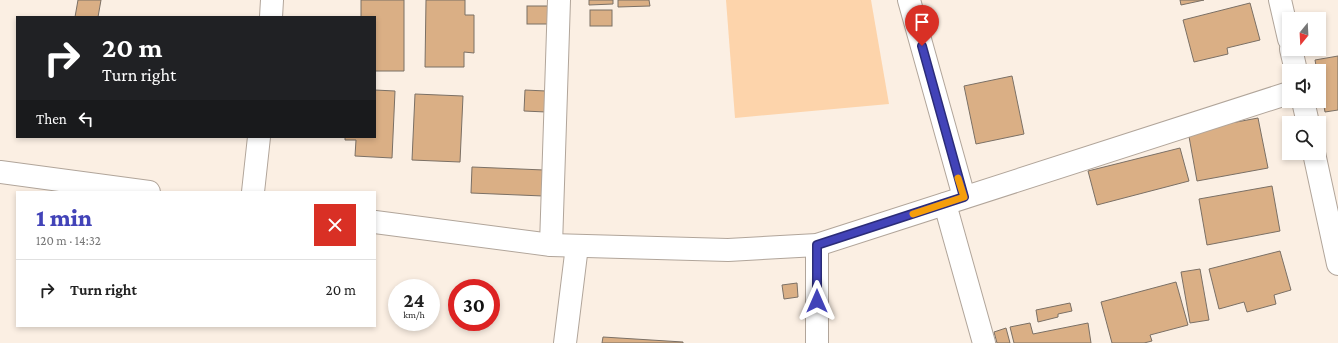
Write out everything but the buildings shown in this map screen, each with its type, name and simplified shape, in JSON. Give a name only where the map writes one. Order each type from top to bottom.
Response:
[{"type":"street","points":[[271,16],[272,0]]},
{"type":"street","points":[[551,245],[558,0]]},
{"type":"street","points":[[909,0],[984,343]]},
{"type":"street","points":[[1280,0],[1283,12]]},
{"type":"street","points":[[376,222],[551,245],[728,250],[817,245],[1282,95]]},
{"type":"street","points":[[253,191],[259,138]]},
{"type":"street","points":[[1316,160],[1338,264]]},
{"type":"street","points":[[0,172],[142,191]]},
{"type":"street","points":[[817,245],[817,343]]},
{"type":"street","points":[[565,343],[577,246]]},
{"type":"shaded area","points":[[726,0],[871,0],[889,104],[735,118]]},
{"type":"slow traffic","points":[[913,214],[964,197],[958,178]]},
{"type":"route","points":[[817,301],[817,245],[964,197],[922,46]]}]
